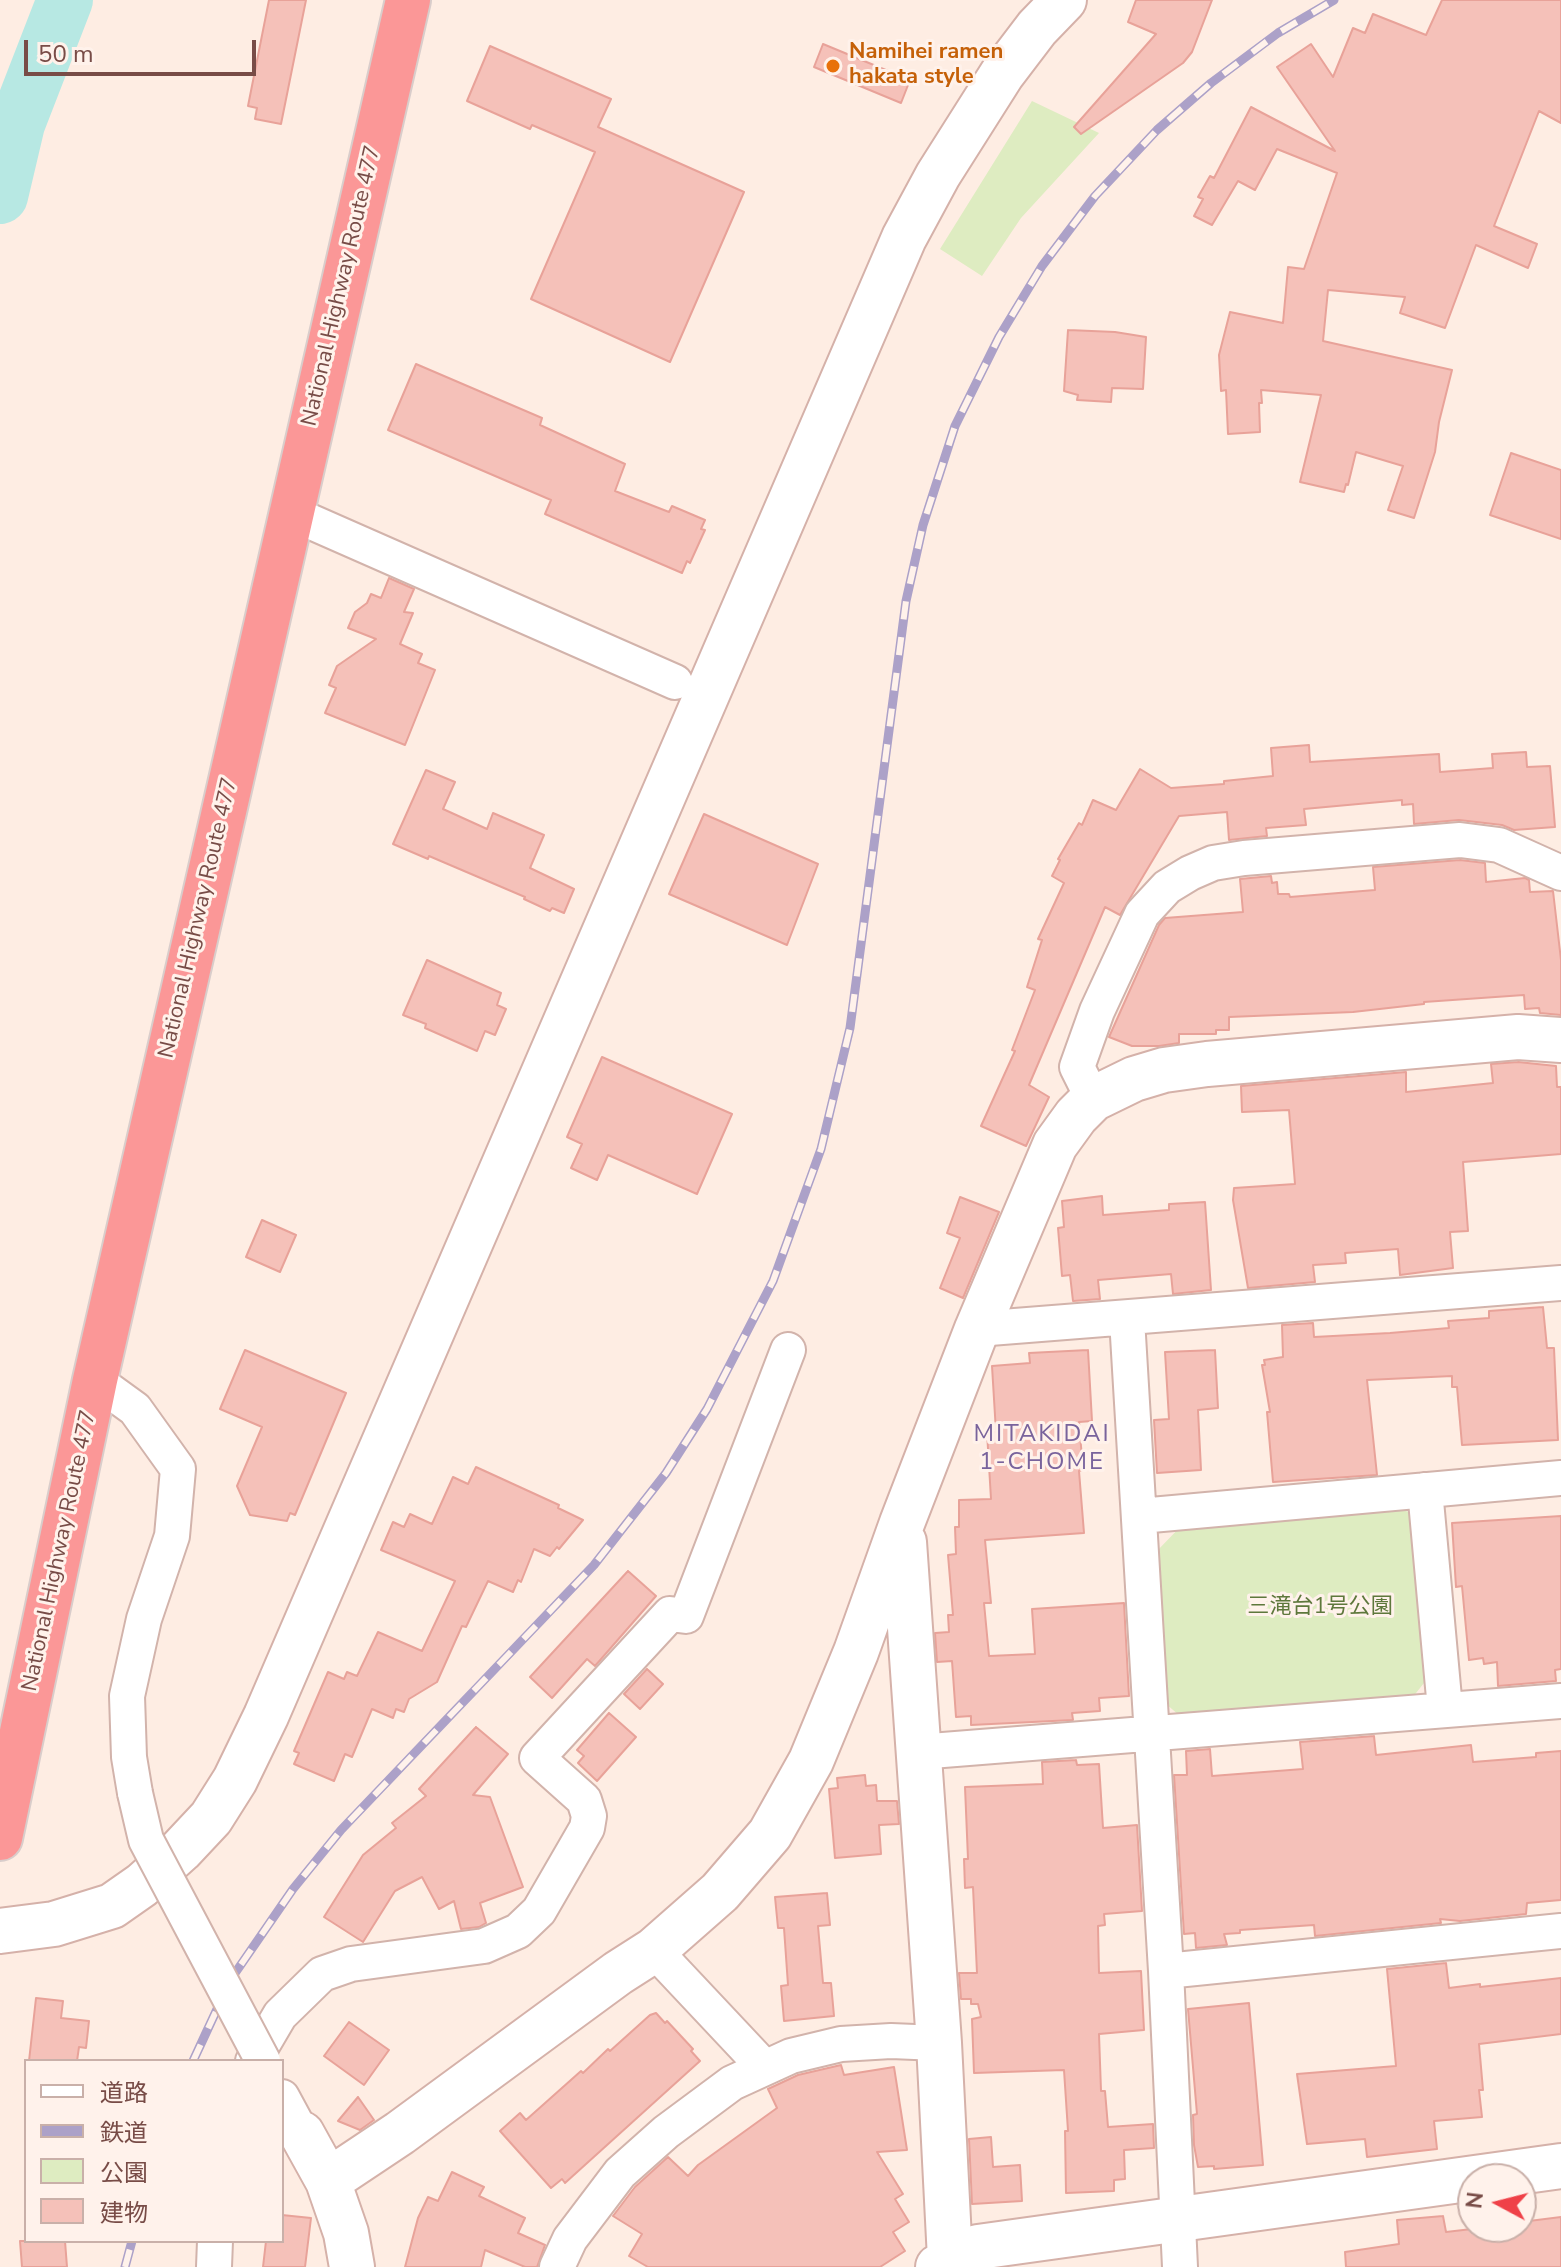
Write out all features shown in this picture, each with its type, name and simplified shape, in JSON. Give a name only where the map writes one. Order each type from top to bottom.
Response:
[{"type":"highway","name":"National Highway Route 477","points":[[0,1838],[95,1380],[408,0]]},
{"type":"street","points":[[0,1931],[54,1924],[112,1906],[142,1885],[181,1850],[211,1818],[235,1780],[272,1702],[904,238],[938,175],[1002,74],[1037,28],[1064,0]]},
{"type":"street","points":[[291,513],[675,682]]},
{"type":"street","points":[[1093,1099],[1077,1067],[1097,1011],[1142,914],[1167,887],[1190,873],[1213,863],[1244,858],[1460,840],[1499,845],[1561,873]]},
{"type":"street","points":[[328,2181],[400,2133],[654,1950],[720,1892],[770,1834],[811,1761],[856,1652],[977,1329],[1055,1145],[1093,1099],[1134,1079],[1164,1070],[1207,1064],[1518,1037],[1561,1040]]},
{"type":"street","points":[[977,1329],[1561,1283]]},
{"type":"street","points":[[1127,1319],[1166,1971],[1180,2267]]},
{"type":"street","points":[[254,2059],[280,2015],[322,1974],[351,1964],[484,1946],[518,1931],[539,1911],[587,1828],[589,1816],[584,1800],[537,1758],[670,1614],[686,1616],[788,1350]]},
{"type":"street","points":[[95,1380],[135,1409],[178,1469],[172,1536],[144,1619],[127,1696],[129,1757],[146,1840],[262,2059]]},
{"type":"street","points":[[1140,1516],[1561,1478]]},
{"type":"street","points":[[1425,1490],[1445,1709]]},
{"type":"street","points":[[902,1523],[939,2043],[944,2263],[978,2247],[1561,2166]]},
{"type":"street","points":[[918,1752],[1561,1701]]},
{"type":"street","points":[[1166,1971],[1561,1931]]},
{"type":"street","points":[[654,1950],[764,2067]]},
{"type":"street","points":[[557,2267],[570,2239],[620,2173],[698,2107],[732,2083],[791,2056],[841,2044],[891,2041],[939,2043]]},
{"type":"street","points":[[292,2116],[328,2181],[346,2233],[352,2267]]},
{"type":"street","points":[[214,2267],[215,2243]]},
{"type":"green space","points":[[1032,101],[1099,133],[1021,218],[982,276],[940,249]]},
{"type":"green space","name":"三滝台1号公園","points":[[1390,1505],[1414,1514],[1428,1678],[1412,1698],[1180,1716],[1165,1703],[1156,1552],[1183,1524]]},
{"type":"building","points":[[269,0],[306,0],[281,124],[255,119],[257,108],[248,106]]},
{"type":"building","points":[[1136,0],[1212,0],[1192,52],[1183,63],[1081,134],[1074,127],[1156,34],[1128,22]]},
{"type":"building","points":[[1442,0],[1561,0],[1561,123],[1539,111],[1494,226],[1537,244],[1528,268],[1476,245],[1445,328],[1400,313],[1405,297],[1328,290],[1323,341],[1452,370],[1435,452],[1414,518],[1388,510],[1403,466],[1356,452],[1344,492],[1300,482],[1321,395],[1261,390],[1260,432],[1228,434],[1226,390],[1221,391],[1219,355],[1230,312],[1283,323],[1288,267],[1304,269],[1337,173],[1277,149],[1255,190],[1238,181],[1212,225],[1194,216],[1203,199],[1198,197],[1210,176],[1214,178],[1251,107],[1335,151],[1277,67],[1311,44],[1333,77],[1353,28],[1365,33],[1373,14],[1426,35]]},
{"type":"building","points":[[823,44],[910,80],[901,103],[814,67]]},
{"type":"building","points":[[490,46],[611,99],[598,127],[744,192],[670,362],[531,299],[595,152],[532,125],[530,129],[467,101]]},
{"type":"building","points":[[1068,330],[1146,337],[1143,389],[1112,388],[1111,402],[1077,400],[1078,395],[1064,391]]},
{"type":"building","points":[[416,364],[542,418],[540,425],[625,464],[615,491],[669,512],[672,506],[705,520],[701,529],[705,530],[690,563],[687,561],[682,573],[545,514],[551,500],[388,430]]},
{"type":"building","points":[[1511,453],[1561,470],[1561,539],[1490,515]]},
{"type":"building","points":[[389,578],[414,589],[404,612],[413,613],[400,644],[422,654],[418,663],[435,670],[405,745],[325,713],[336,688],[329,685],[337,666],[376,639],[348,628],[355,612],[367,603],[371,594],[381,598]]},
{"type":"building","points":[[1309,745],[1310,762],[1439,754],[1440,772],[1493,768],[1492,754],[1526,752],[1527,767],[1550,766],[1555,827],[1514,830],[1502,825],[1459,820],[1414,824],[1413,804],[1402,805],[1402,800],[1304,809],[1306,825],[1266,828],[1267,836],[1229,840],[1227,812],[1179,816],[1120,915],[1105,907],[1029,1085],[1049,1097],[1026,1146],[981,1126],[1015,1051],[1012,1050],[1035,990],[1027,987],[1042,940],[1038,939],[1064,883],[1052,876],[1058,859],[1079,823],[1082,825],[1093,800],[1116,810],[1140,769],[1171,788],[1273,776],[1271,748]]},
{"type":"building","points":[[426,770],[455,782],[443,809],[487,829],[493,813],[544,835],[530,868],[574,889],[564,913],[552,908],[550,911],[525,897],[429,856],[428,859],[393,844]]},
{"type":"building","points":[[704,814],[818,864],[787,945],[669,894]]},
{"type":"building","points":[[1460,860],[1485,863],[1486,882],[1525,878],[1529,880],[1530,892],[1553,891],[1561,960],[1561,1015],[1540,1013],[1539,1008],[1525,1009],[1524,995],[1424,1002],[1353,1012],[1229,1017],[1229,1030],[1216,1030],[1216,1034],[1179,1034],[1179,1043],[1159,1046],[1132,1046],[1109,1037],[1159,925],[1165,918],[1243,912],[1240,879],[1271,876],[1272,883],[1277,882],[1278,894],[1289,894],[1290,897],[1375,890],[1373,867]]},
{"type":"building","points":[[427,960],[501,993],[497,1005],[506,1009],[495,1035],[485,1031],[477,1051],[403,1015]]},
{"type":"building","points":[[602,1057],[732,1114],[697,1194],[608,1155],[597,1180],[571,1168],[582,1144],[567,1137]]},
{"type":"building","points":[[1518,1062],[1556,1066],[1557,1087],[1561,1087],[1561,1154],[1463,1162],[1468,1231],[1450,1232],[1453,1268],[1400,1275],[1398,1249],[1345,1253],[1346,1263],[1313,1265],[1315,1282],[1248,1288],[1233,1200],[1234,1188],[1295,1184],[1289,1110],[1242,1112],[1241,1086],[1406,1072],[1406,1092],[1493,1083],[1491,1064]]},
{"type":"building","points":[[1102,1196],[1103,1215],[1169,1210],[1169,1204],[1205,1202],[1211,1290],[1173,1294],[1171,1274],[1098,1280],[1100,1299],[1073,1301],[1070,1275],[1062,1276],[1058,1228],[1064,1227],[1062,1201]]},
{"type":"building","points":[[960,1197],[999,1212],[963,1298],[940,1288],[960,1238],[947,1233]]},
{"type":"building","points":[[262,1220],[296,1235],[280,1272],[246,1257]]},
{"type":"building","points":[[1543,1307],[1547,1348],[1554,1348],[1558,1440],[1462,1445],[1457,1387],[1452,1387],[1452,1376],[1367,1380],[1377,1475],[1273,1482],[1267,1412],[1270,1412],[1262,1365],[1265,1365],[1264,1360],[1283,1357],[1282,1325],[1313,1323],[1314,1337],[1390,1333],[1449,1328],[1448,1321],[1489,1318],[1489,1311]]},
{"type":"building","points":[[245,1350],[346,1393],[295,1515],[290,1513],[287,1521],[250,1515],[237,1486],[262,1427],[220,1409]]},
{"type":"building","points":[[1088,1350],[1092,1421],[1079,1422],[1084,1533],[985,1540],[991,1603],[984,1603],[989,1656],[1035,1654],[1032,1609],[1124,1603],[1129,1696],[1099,1698],[1100,1711],[1072,1713],[1073,1720],[971,1725],[971,1716],[956,1717],[952,1661],[937,1662],[935,1633],[949,1632],[948,1615],[953,1615],[948,1555],[956,1554],[955,1527],[959,1527],[959,1500],[991,1499],[987,1432],[996,1432],[992,1366],[1030,1363],[1029,1353]]},
{"type":"building","points":[[1215,1350],[1218,1408],[1198,1410],[1201,1470],[1157,1473],[1154,1420],[1169,1419],[1165,1352]]},
{"type":"building","points":[[476,1467],[559,1505],[558,1508],[583,1520],[550,1556],[534,1549],[521,1582],[518,1580],[513,1592],[488,1581],[466,1627],[462,1626],[437,1682],[409,1699],[404,1712],[396,1709],[393,1718],[372,1709],[352,1757],[345,1754],[334,1781],[294,1764],[299,1753],[294,1751],[328,1672],[344,1679],[347,1672],[357,1676],[378,1632],[422,1651],[455,1581],[381,1550],[393,1522],[404,1527],[410,1514],[432,1524],[453,1477],[468,1484]]},
{"type":"building","points":[[1561,1516],[1561,1669],[1555,1670],[1556,1681],[1498,1686],[1497,1662],[1484,1664],[1483,1658],[1469,1660],[1462,1586],[1456,1587],[1452,1523]]},
{"type":"building","points":[[628,1571],[656,1596],[595,1666],[587,1659],[552,1698],[530,1677]]},
{"type":"building","points":[[647,1669],[663,1684],[640,1709],[624,1694]]},
{"type":"building","points":[[609,1713],[636,1737],[597,1781],[578,1763],[584,1756],[577,1750]]},
{"type":"building","points":[[476,1727],[508,1754],[473,1795],[490,1797],[523,1887],[480,1903],[486,1923],[479,1927],[461,1929],[454,1901],[439,1909],[422,1877],[395,1891],[363,1942],[324,1917],[363,1855],[396,1828],[392,1823],[426,1796],[419,1789]]},
{"type":"building","points":[[1374,1736],[1376,1755],[1471,1745],[1473,1762],[1536,1757],[1536,1753],[1561,1751],[1561,1900],[1527,1903],[1526,1914],[1460,1921],[1440,1919],[1441,1923],[1315,1936],[1314,1925],[1240,1930],[1240,1933],[1224,1934],[1227,1945],[1196,1948],[1195,1933],[1184,1934],[1174,1775],[1187,1775],[1186,1751],[1210,1749],[1212,1776],[1303,1769],[1300,1742]]},
{"type":"building","points":[[1076,1760],[1077,1765],[1099,1764],[1103,1828],[1137,1825],[1142,1911],[1104,1914],[1105,1925],[1098,1926],[1099,1973],[1141,1971],[1144,2030],[1099,2034],[1101,2091],[1105,2091],[1108,2127],[1153,2124],[1154,2148],[1124,2150],[1125,2179],[1114,2180],[1114,2191],[1066,2193],[1065,2131],[1068,2131],[1064,2070],[974,2073],[972,2019],[981,2017],[978,2004],[971,2004],[971,1999],[961,1999],[959,1973],[977,1973],[973,1887],[965,1888],[964,1859],[968,1859],[965,1787],[1043,1784],[1042,1762]]},
{"type":"building","points":[[865,1775],[866,1786],[876,1785],[877,1801],[897,1801],[899,1824],[879,1825],[881,1854],[835,1858],[829,1789],[838,1788],[837,1778]]},
{"type":"building","points":[[827,1893],[830,1925],[818,1926],[823,1983],[831,1983],[834,2016],[784,2021],[781,1986],[788,1985],[784,1928],[778,1928],[775,1897]]},
{"type":"building","points":[[1446,1963],[1449,1988],[1561,1978],[1561,2034],[1479,2044],[1482,2117],[1434,2121],[1437,2149],[1367,2157],[1365,2139],[1307,2144],[1297,2074],[1396,2066],[1387,1969]]},
{"type":"building","points":[[36,1998],[63,2001],[61,2018],[89,2021],[86,2048],[79,2047],[77,2059],[29,2059]]},
{"type":"building","points":[[1249,2003],[1263,2165],[1214,2169],[1214,2166],[1198,2167],[1194,2145],[1193,2115],[1197,2114],[1188,2009]]},
{"type":"building","points":[[656,2013],[693,2049],[691,2051],[700,2061],[565,2183],[562,2179],[551,2188],[500,2131],[520,2113],[526,2120],[581,2071],[583,2073],[608,2049],[610,2051]]},
{"type":"building","points":[[349,2022],[389,2050],[364,2085],[324,2056]]},
{"type":"building","points":[[841,2065],[844,2075],[894,2067],[907,2150],[877,2152],[903,2194],[895,2199],[909,2222],[893,2232],[905,2251],[880,2267],[648,2267],[629,2256],[642,2234],[613,2216],[635,2187],[668,2157],[688,2176],[698,2165],[777,2108],[768,2089],[798,2075]]},
{"type":"building","points":[[358,2097],[374,2120],[360,2130],[338,2121]]},
{"type":"building","points":[[991,2137],[993,2167],[1020,2165],[1022,2201],[972,2204],[969,2139]]},
{"type":"building","points":[[452,2172],[484,2187],[479,2196],[525,2218],[518,2233],[545,2245],[537,2267],[525,2267],[485,2250],[481,2267],[405,2267],[418,2218],[428,2197],[438,2201]]},
{"type":"building","points":[[284,2215],[311,2218],[305,2267],[263,2267],[266,2243],[284,2243]]},
{"type":"building","points":[[1443,2216],[1446,2232],[1457,2231],[1457,2243],[1537,2243],[1537,2220],[1561,2217],[1561,2267],[1346,2267],[1345,2252],[1399,2244],[1397,2220]]},
{"type":"building","points":[[20,2241],[65,2243],[67,2267],[22,2267]]},
{"type":"waterway","points":[[0,196],[17,124],[65,0]]},
{"type":"railway","points":[[194,2059],[231,1979],[293,1889],[341,1830],[594,1565],[666,1473],[707,1409],[773,1281],[821,1149],[850,1028],[906,601],[923,525],[955,426],[999,337],[1042,266],[1095,196],[1157,130],[1211,83],[1278,33],[1334,0]]},
{"type":"railway","points":[[125,2267],[131,2243]]},
{"type":"place","name":"Namihei ramen hakata style","points":[[833,66]]},
{"type":"district","name":"MITAKIDAI 1-CHOME","points":[[1042,1449]]}]
